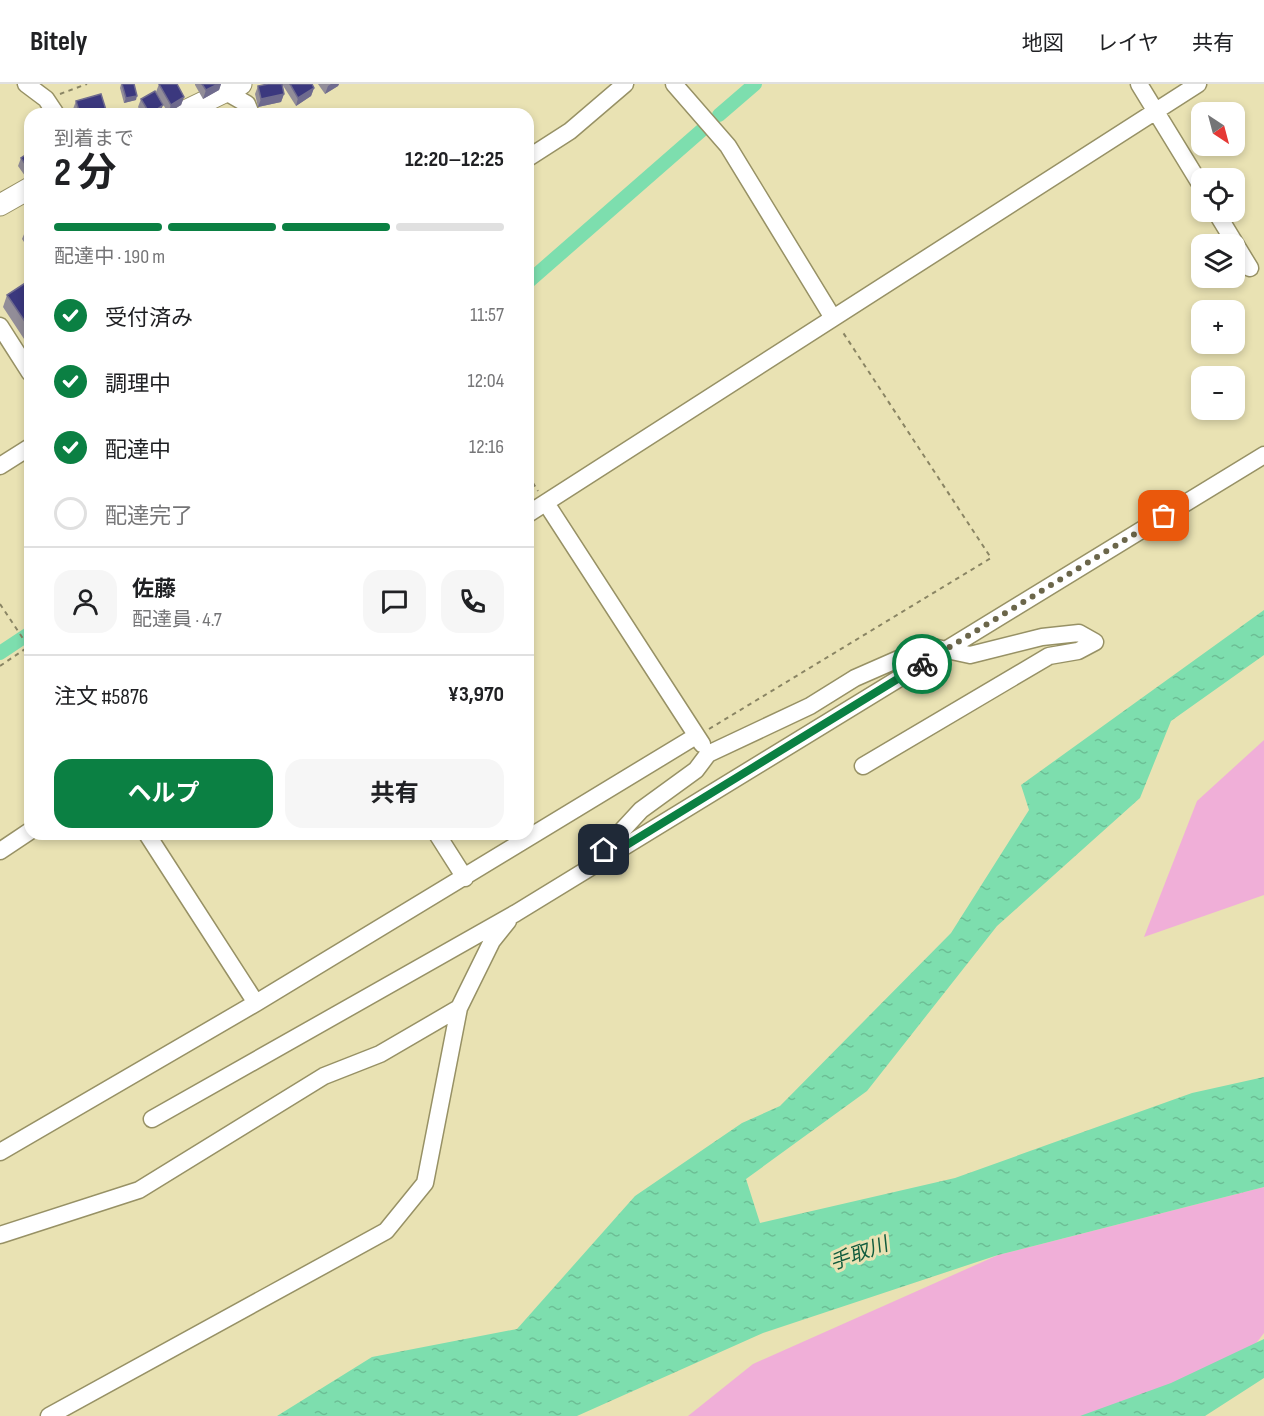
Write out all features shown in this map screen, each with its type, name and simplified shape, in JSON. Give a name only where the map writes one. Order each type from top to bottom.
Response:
[{"type":"main road","points":[[190,108],[229,87]]},
{"type":"main road","points":[[0,205],[24,191]]},
{"type":"street","points":[[27,84],[46,99],[52,108]]},
{"type":"street","points":[[534,154],[570,131],[625,84]]},
{"type":"street","points":[[674,84],[728,146],[833,318]]},
{"type":"street","points":[[1138,84],[1191,169]]},
{"type":"street","points":[[534,510],[1198,84]]},
{"type":"street","points":[[229,87],[249,108]]},
{"type":"street","points":[[1222,222],[1250,268]]},
{"type":"street","points":[[0,326],[24,364]]},
{"type":"street","points":[[0,466],[24,451]]},
{"type":"street","points":[[152,1119],[516,913],[1264,455]]},
{"type":"street","points":[[546,503],[708,754]]},
{"type":"street","points":[[607,857],[604,850],[641,810],[696,770],[708,754],[810,706],[855,678],[928,646],[970,655],[1042,637],[1079,633],[1095,642],[1078,651],[1049,656],[862,766]]},
{"type":"street","points":[[534,836],[696,736]]},
{"type":"street","points":[[0,851],[24,835]]},
{"type":"street","points":[[151,840],[256,1003]]},
{"type":"street","points":[[441,840],[465,878]]},
{"type":"street","points":[[1,1149],[256,1003],[527,840]]},
{"type":"street","points":[[49,1416],[386,1231],[425,1183],[459,1008],[492,941],[516,913]]},
{"type":"street","points":[[0,1235],[139,1190],[324,1076],[380,1054],[459,1008]]},
{"type":"path","points":[[46,99],[87,84]]},
{"type":"path","points":[[696,736],[991,558],[833,318]]},
{"type":"path","points":[[0,604],[24,640]]},
{"type":"path","points":[[0,666],[24,651]]},
{"type":"shaded area","points":[[1264,740],[1264,895],[1144,937],[1197,801]]},
{"type":"shaded area","points":[[1264,1187],[1264,1333],[1201,1416],[688,1416],[753,1364],[998,1255]]},
{"type":"water","name":"手取川","points":[[1264,610],[1264,655],[1171,721],[1140,798],[997,926],[867,1091],[746,1179],[760,1223],[955,1178],[1192,1093],[1264,1077],[1264,1187],[998,1255],[763,1333],[577,1416],[277,1416],[372,1357],[517,1329],[635,1196],[742,1123],[780,1106],[951,933],[1029,810],[1021,785]]},
{"type":"water","points":[[1264,1339],[1264,1378],[1205,1416],[1080,1416],[1171,1383]]},
{"type":"building","points":[[122,84],[134,84],[137,96],[126,98]]},
{"type":"building","points":[[159,84],[177,84],[184,97],[171,105]]},
{"type":"building","points":[[202,84],[218,84],[206,90]]},
{"type":"building","points":[[282,84],[284,94],[261,99],[258,86]]},
{"type":"building","points":[[290,84],[312,84],[314,88],[298,98]]},
{"type":"building","points":[[155,91],[163,105],[159,108],[146,108],[141,99]]},
{"type":"building","points":[[101,94],[105,108],[78,108],[76,101]]},
{"type":"building","points":[[24,284],[24,320],[7,295]]},
{"type":"waterway","points":[[719,115],[755,84]]},
{"type":"waterway","points":[[534,277],[702,130]]},
{"type":"waterway","points":[[0,653],[24,637]]},
{"type":"way so far","points":[[922,664],[1164,516]]},
{"type":"route","points":[[604,850],[607,857],[922,664]]}]
